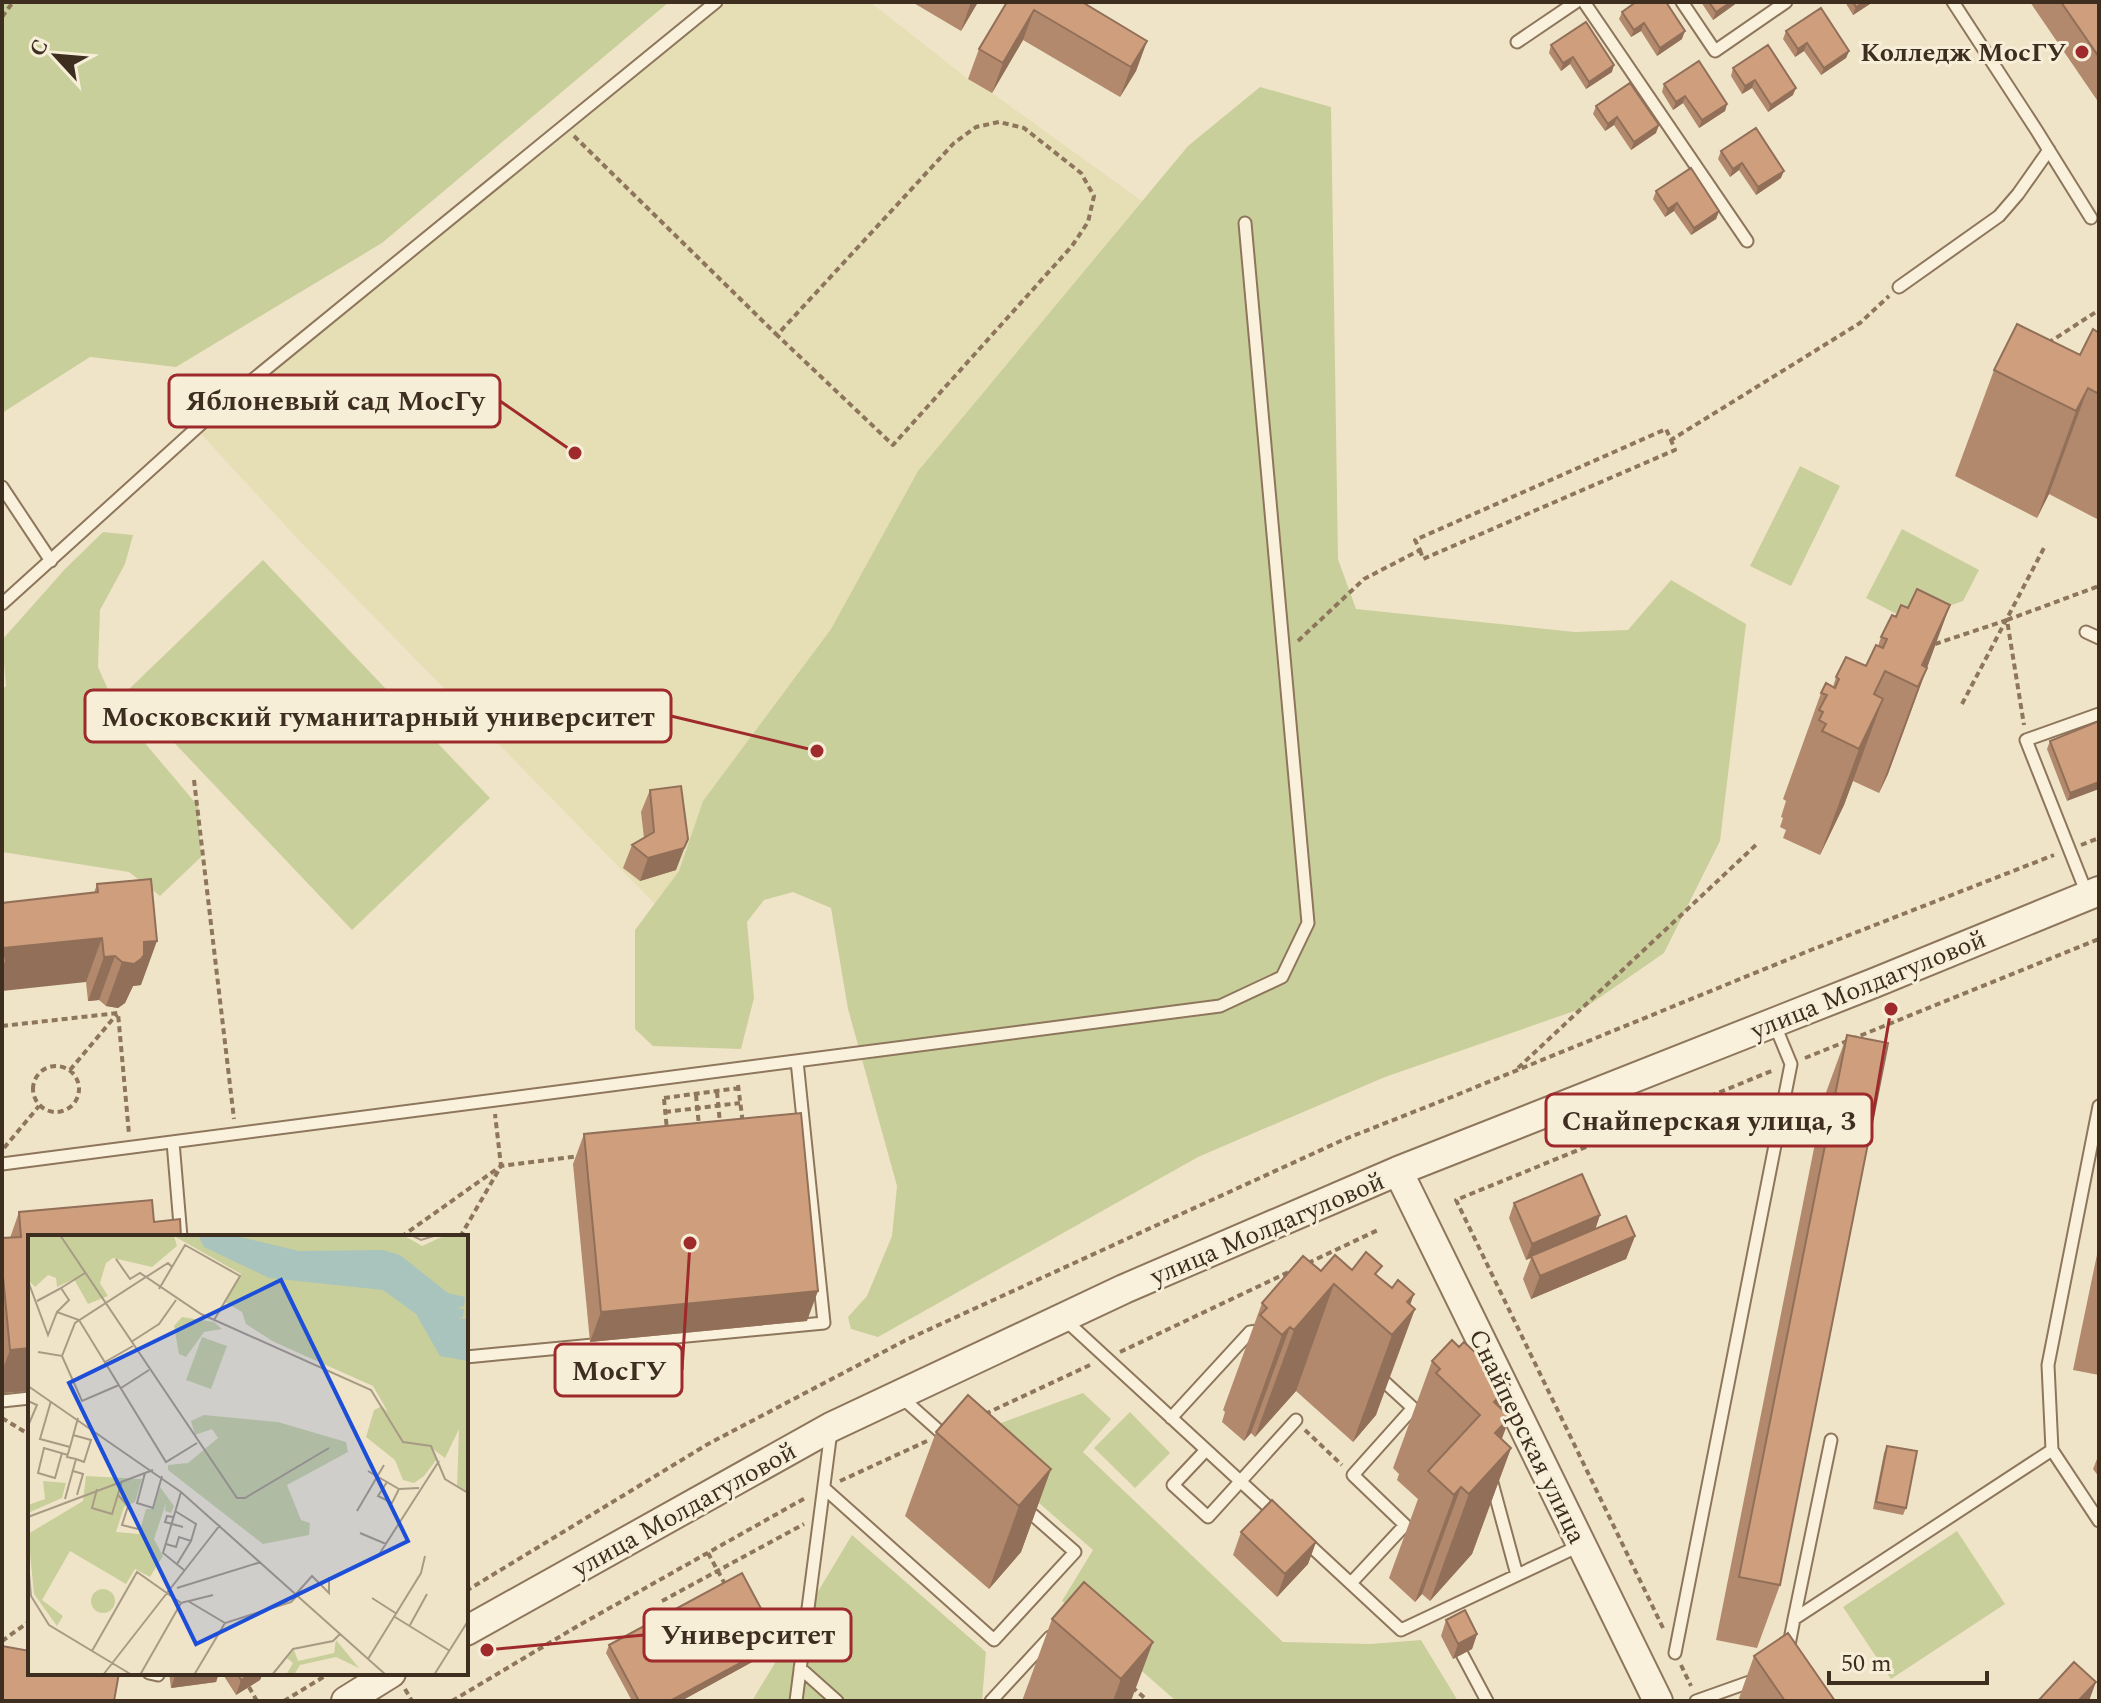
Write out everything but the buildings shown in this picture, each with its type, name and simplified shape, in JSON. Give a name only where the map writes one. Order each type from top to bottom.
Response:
[{"type":"street","name":"улица Молдагуловой","points":[[468,1630],[831,1427],[1124,1289],[1398,1171],[2093,893]]},
{"type":"street","name":"Снайперская улица","points":[[1398,1171],[1658,1701]]},
{"type":"street","points":[[346,1701],[388,1675]]},
{"type":"lane","points":[[2,604],[223,404],[716,2]]},
{"type":"lane","points":[[1517,42],[1576,2]]},
{"type":"lane","points":[[1584,2],[1747,241]]},
{"type":"lane","points":[[1682,2],[1715,51],[1786,2]]},
{"type":"lane","points":[[1953,2],[2091,218]]},
{"type":"lane","points":[[1899,287],[1999,216],[2049,150]]},
{"type":"lane","points":[[2,1164],[1220,1006],[1282,977],[1308,923],[1245,223]]},
{"type":"lane","points":[[2,487],[51,561]]},
{"type":"lane","points":[[2086,632],[2099,638]]},
{"type":"lane","points":[[2093,893],[2069,849],[2026,740],[2099,714]]},
{"type":"lane","points":[[1675,1653],[1791,1064],[1774,1022]]},
{"type":"lane","points":[[468,1357],[824,1323],[797,1061]]},
{"type":"lane","points":[[2099,1106],[2048,1365],[2052,1450],[2099,1521]]},
{"type":"lane","points":[[173,1142],[181,1235]]},
{"type":"lane","points":[[1062,1318],[1284,1522]]},
{"type":"lane","points":[[1171,1418],[1250,1332],[1278,1328]]},
{"type":"lane","points":[[1371,1370],[1424,1418]]},
{"type":"lane","points":[[899,1395],[953,1444]]},
{"type":"lane","points":[[2,1401],[28,1398]]},
{"type":"lane","points":[[1351,1583],[1405,1525],[1353,1475],[1413,1408]]},
{"type":"lane","points":[[1206,1450],[1173,1485],[1208,1517],[1296,1420]]},
{"type":"lane","points":[[796,1701],[831,1427]]},
{"type":"lane","points":[[1787,1658],[1831,1440]]},
{"type":"lane","points":[[1794,1619],[2052,1450]]},
{"type":"lane","points":[[1480,1469],[1491,1479],[1517,1575]]},
{"type":"lane","points":[[824,1488],[994,1640],[1075,1552],[1020,1503]]},
{"type":"lane","points":[[1295,1532],[1401,1630],[1581,1545]]},
{"type":"lane","points":[[991,1701],[1063,1623]]},
{"type":"lane","points":[[1462,1654],[1487,1701]]},
{"type":"lane","points":[[800,1668],[837,1701]]},
{"type":"lane","points":[[1697,1700],[1770,1675]]},
{"type":"path","points":[[2,17],[13,2]]},
{"type":"path","points":[[564,126],[777,335],[893,445],[1072,246],[1088,222],[1094,196],[1081,173],[1024,128],[999,122],[976,127],[954,143],[777,335]]},
{"type":"path","points":[[1671,440],[1860,323],[1899,287]]},
{"type":"path","points":[[2046,345],[2099,310]]},
{"type":"path","points":[[1666,429],[1671,440],[1675,450],[1423,559],[1415,540],[1666,429]]},
{"type":"path","points":[[1962,704],[2045,546]]},
{"type":"path","points":[[1284,654],[1364,579],[1420,550]]},
{"type":"path","points":[[1925,647],[2099,586]]},
{"type":"path","points":[[2007,620],[2026,740]]},
{"type":"path","points":[[194,780],[236,1134]]},
{"type":"path","points":[[468,1590],[708,1444],[906,1340],[1345,1139],[1811,950],[2099,838]]},
{"type":"path","points":[[1514,1072],[1758,843]]},
{"type":"path","points":[[2,1026],[118,1013]]},
{"type":"path","points":[[70,1070],[118,1013]]},
{"type":"path","points":[[118,1013],[131,1147]]},
{"type":"path","points":[[59,1066],[70,1070],[80,1084],[76,1103],[63,1112],[54,1113],[39,1106],[33,1091],[42,1071],[59,1066]]},
{"type":"path","points":[[737,1068],[744,1135]]},
{"type":"path","points":[[714,1071],[720,1122]]},
{"type":"path","points":[[694,1074],[701,1140]]},
{"type":"path","points":[[661,1078],[669,1144]]},
{"type":"path","points":[[664,1098],[739,1088]]},
{"type":"path","points":[[461,1235],[501,1166],[493,1100]]},
{"type":"path","points":[[665,1112],[740,1103]]},
{"type":"path","points":[[2,1150],[39,1106]]},
{"type":"path","points":[[688,1126],[742,1119]]},
{"type":"path","points":[[667,1128],[678,1127]]},
{"type":"path","points":[[404,1235],[501,1166],[592,1154]]},
{"type":"path","points":[[1456,1200],[1697,1700]]},
{"type":"path","points":[[1307,1264],[1378,1230]]},
{"type":"path","points":[[983,1415],[1292,1271]]},
{"type":"path","points":[[2,1418],[28,1434]]},
{"type":"path","points":[[1296,1420],[1353,1475]]},
{"type":"path","points":[[452,1701],[576,1627],[824,1488],[942,1434]]},
{"type":"path","points":[[662,1601],[820,1515]]},
{"type":"path","points":[[708,1553],[726,1587]]},
{"type":"path","points":[[2,1641],[28,1622]]},
{"type":"path","points":[[284,1701],[327,1675]]},
{"type":"path","points":[[1127,1681],[1148,1701]]},
{"type":"path","points":[[249,1687],[257,1701]]},
{"type":"shaded area","points":[[727,2],[870,2],[968,79],[1142,201],[918,471],[831,629],[703,801],[679,871],[655,904],[294,535],[201,434],[225,411]]},
{"type":"green space","points":[[2,2],[669,2],[382,243],[176,367],[90,357],[2,413]]},
{"type":"green space","points":[[1260,87],[1331,107],[1338,559],[1356,609],[1575,632],[1628,630],[1671,580],[1746,624],[1720,841],[1664,953],[1586,1007],[1385,1077],[1198,1157],[878,1337],[851,1329],[848,1317],[867,1296],[892,1236],[897,1186],[848,1009],[831,908],[793,892],[764,900],[747,922],[754,998],[741,1049],[653,1046],[635,1029],[635,930],[679,871],[703,801],[831,629],[918,471],[1188,146]]},
{"type":"green space","points":[[1800,466],[1840,486],[1791,586],[1750,566]]},
{"type":"green space","points":[[1902,529],[1979,570],[1963,601],[1908,620],[1866,598]]},
{"type":"green space","points":[[103,532],[133,535],[125,564],[100,610],[98,667],[117,710],[198,806],[201,857],[160,896],[129,872],[2,852],[2,689],[6,686],[2,640],[65,569]]},
{"type":"green space","points":[[263,560],[490,798],[352,930],[126,692]]},
{"type":"green space","points":[[1083,1393],[1111,1419],[1083,1452],[1283,1642],[1370,1644],[1421,1640],[1458,1701],[1176,1701],[1062,1601],[1093,1550],[963,1437]]},
{"type":"green space","points":[[1130,1412],[1170,1453],[1135,1488],[1094,1448]]},
{"type":"green space","points":[[1957,1531],[2005,1604],[1891,1679],[1843,1607]]},
{"type":"green space","points":[[852,1535],[986,1652],[982,1701],[752,1701]]},
{"type":"place","name":"Колледж МосГУ","points":[[2082,52]]},
{"type":"place","name":"Яблоневый сад МосГу","points":[[575,453]]},
{"type":"place","name":"Московский гуманитарный университет","points":[[817,751]]},
{"type":"place","name":"Снайперская улица, 3","points":[[1891,1009]]},
{"type":"place","name":"МосГУ","points":[[690,1243]]},
{"type":"place","name":"Университет","points":[[487,1650]]}]
